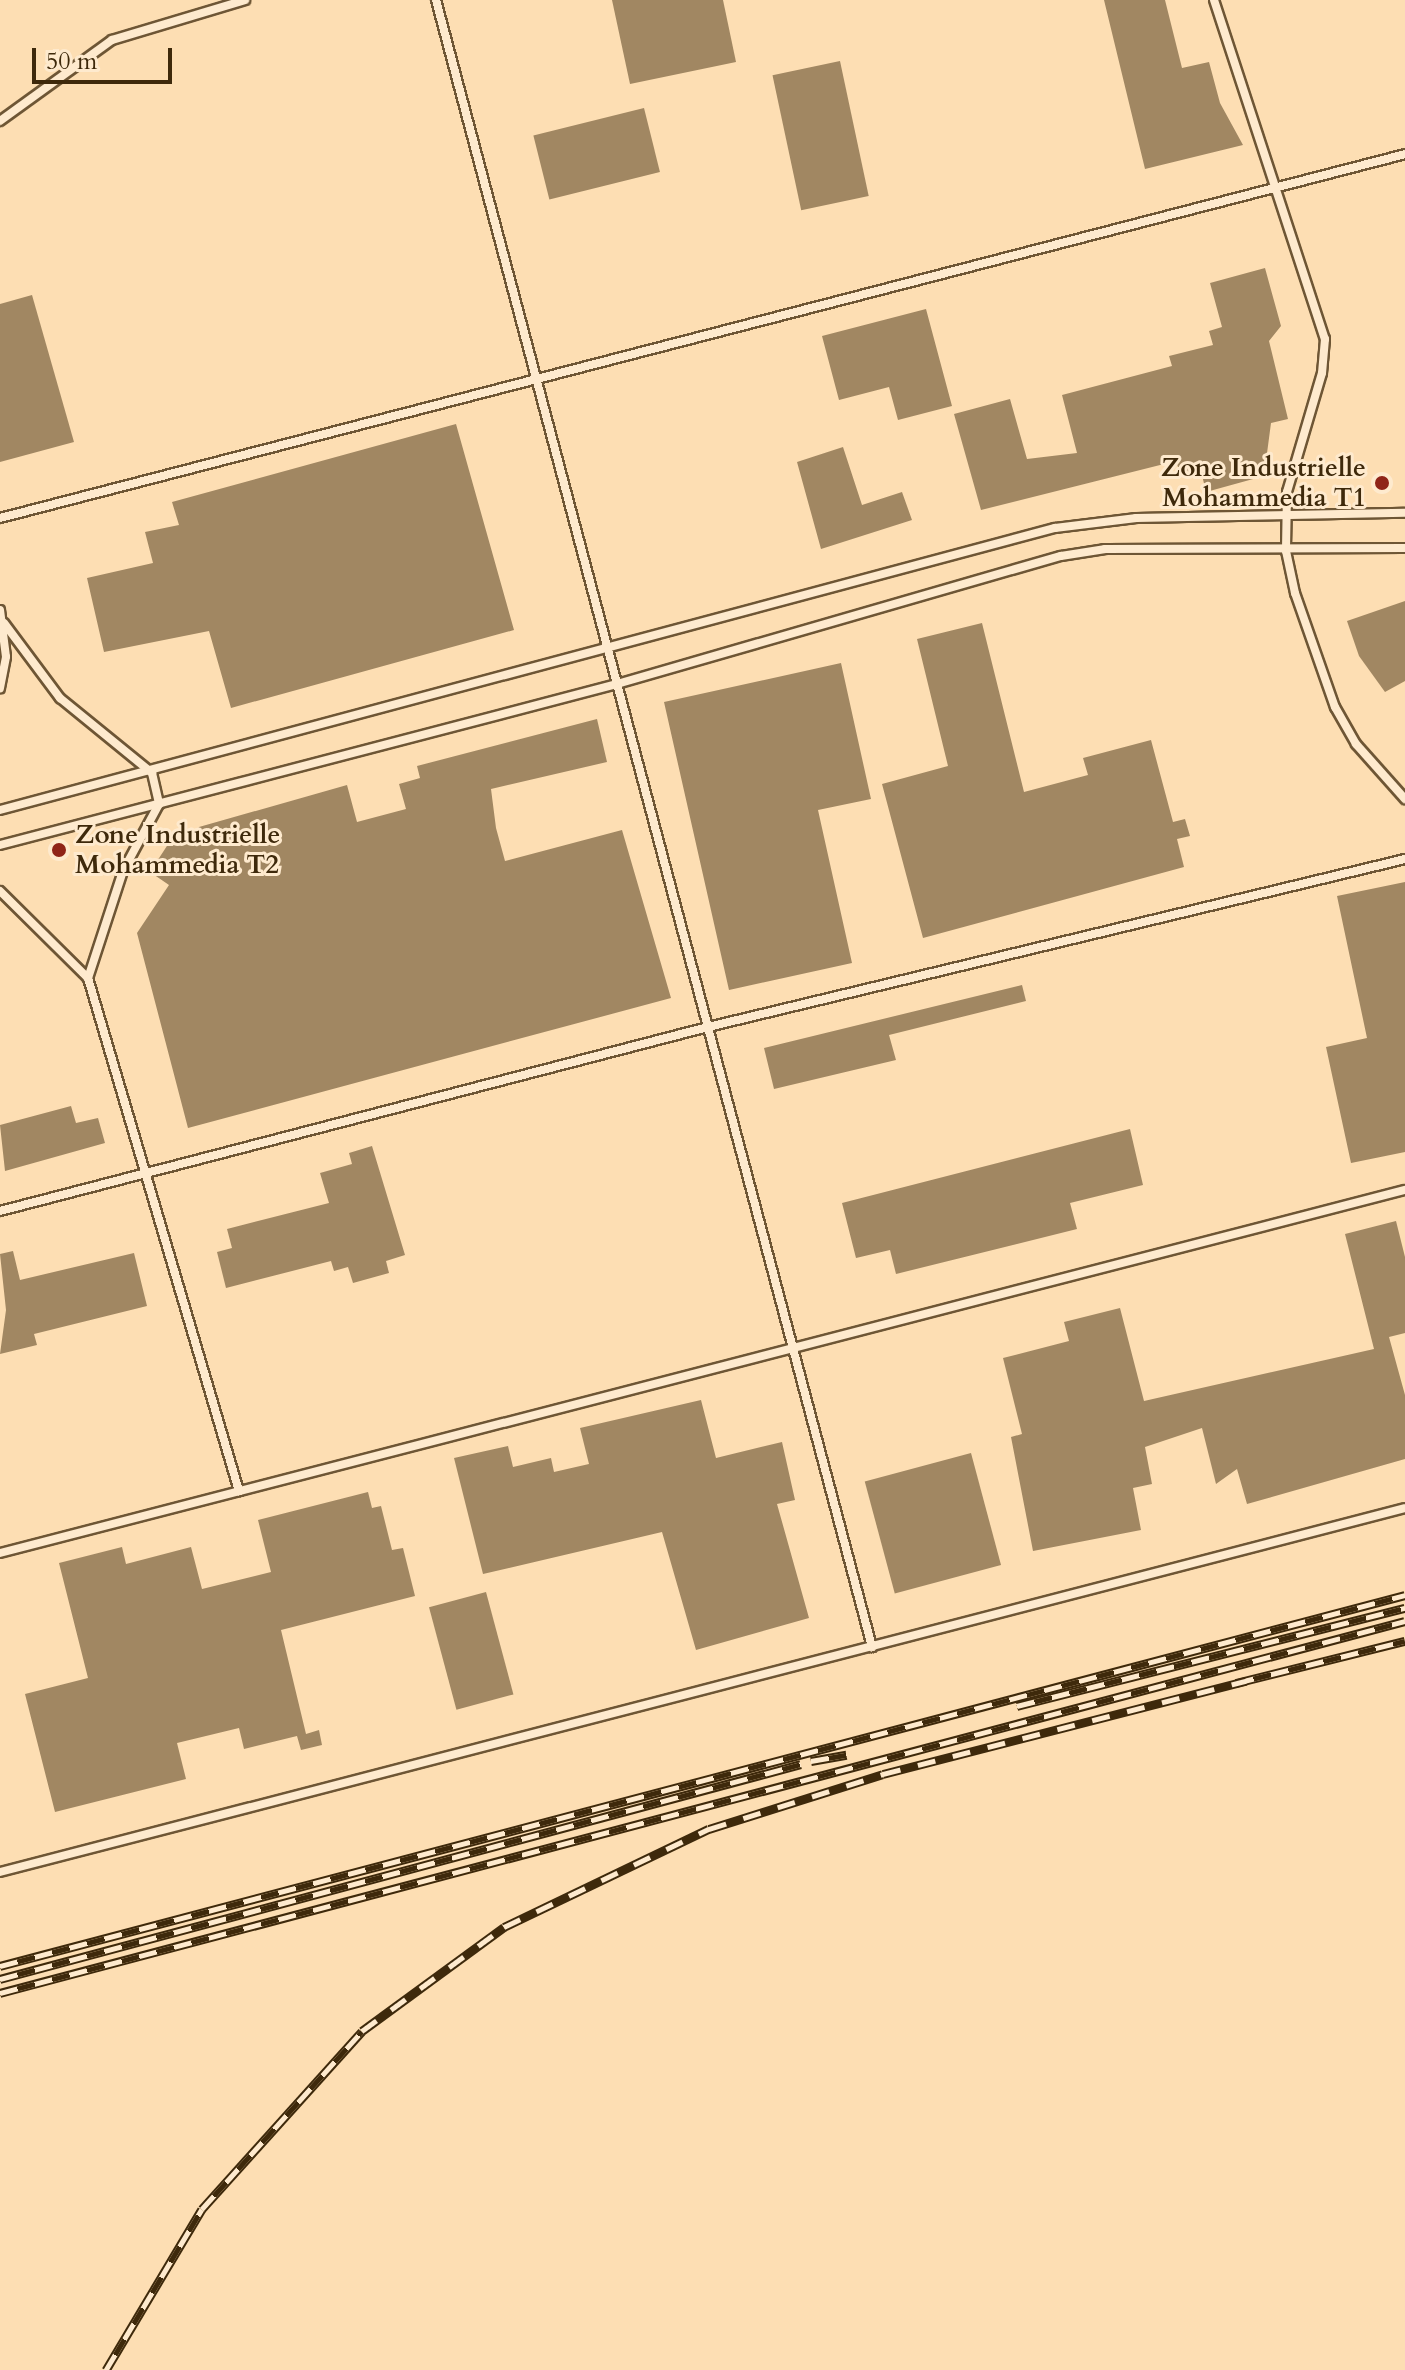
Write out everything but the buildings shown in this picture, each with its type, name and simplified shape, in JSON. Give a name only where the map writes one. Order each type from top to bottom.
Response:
[{"type":"lane","points":[[0,121],[112,40],[245,0]]},
{"type":"lane","points":[[436,0],[606,652],[872,1647]]},
{"type":"lane","points":[[1214,0],[1278,189],[1326,356],[1285,516],[1286,551],[1335,707],[1356,744],[1405,799]]},
{"type":"lane","points":[[0,518],[538,384],[1405,154]]},
{"type":"lane","points":[[0,810],[152,773],[606,652],[1055,528],[1405,513]]},
{"type":"lane","points":[[0,845],[617,684],[1061,556],[1105,549],[1286,551],[1405,548]]},
{"type":"lane","points":[[0,610],[4,623],[60,698],[152,773],[159,804],[119,883],[88,978]]},
{"type":"lane","points":[[0,688],[4,623]]},
{"type":"lane","points":[[0,1211],[708,1027],[1405,859]]},
{"type":"lane","points":[[0,891],[88,978],[239,1491]]},
{"type":"lane","points":[[0,1553],[1405,1190]]},
{"type":"lane","points":[[0,1872],[1405,1508]]},
{"type":"railway","points":[[0,1966],[1405,1595]]},
{"type":"railway","points":[[1017,1706],[1405,1608]]},
{"type":"railway","points":[[0,1993],[1405,1621]]},
{"type":"railway","points":[[1236,1683],[1405,1641]]},
{"type":"railway","points":[[106,2370],[202,2209],[362,2031],[504,1927],[709,1829],[883,1774],[1246,1681]]},
{"type":"railway","points":[[811,1761],[846,1755]]},
{"type":"railway","points":[[0,1979],[801,1764]]},
{"type":"place","name":"Zone Industrielle Mohammedia T1","points":[[1382,483]]},
{"type":"place","name":"Zone Industrielle Mohammedia T2","points":[[59,850]]}]
